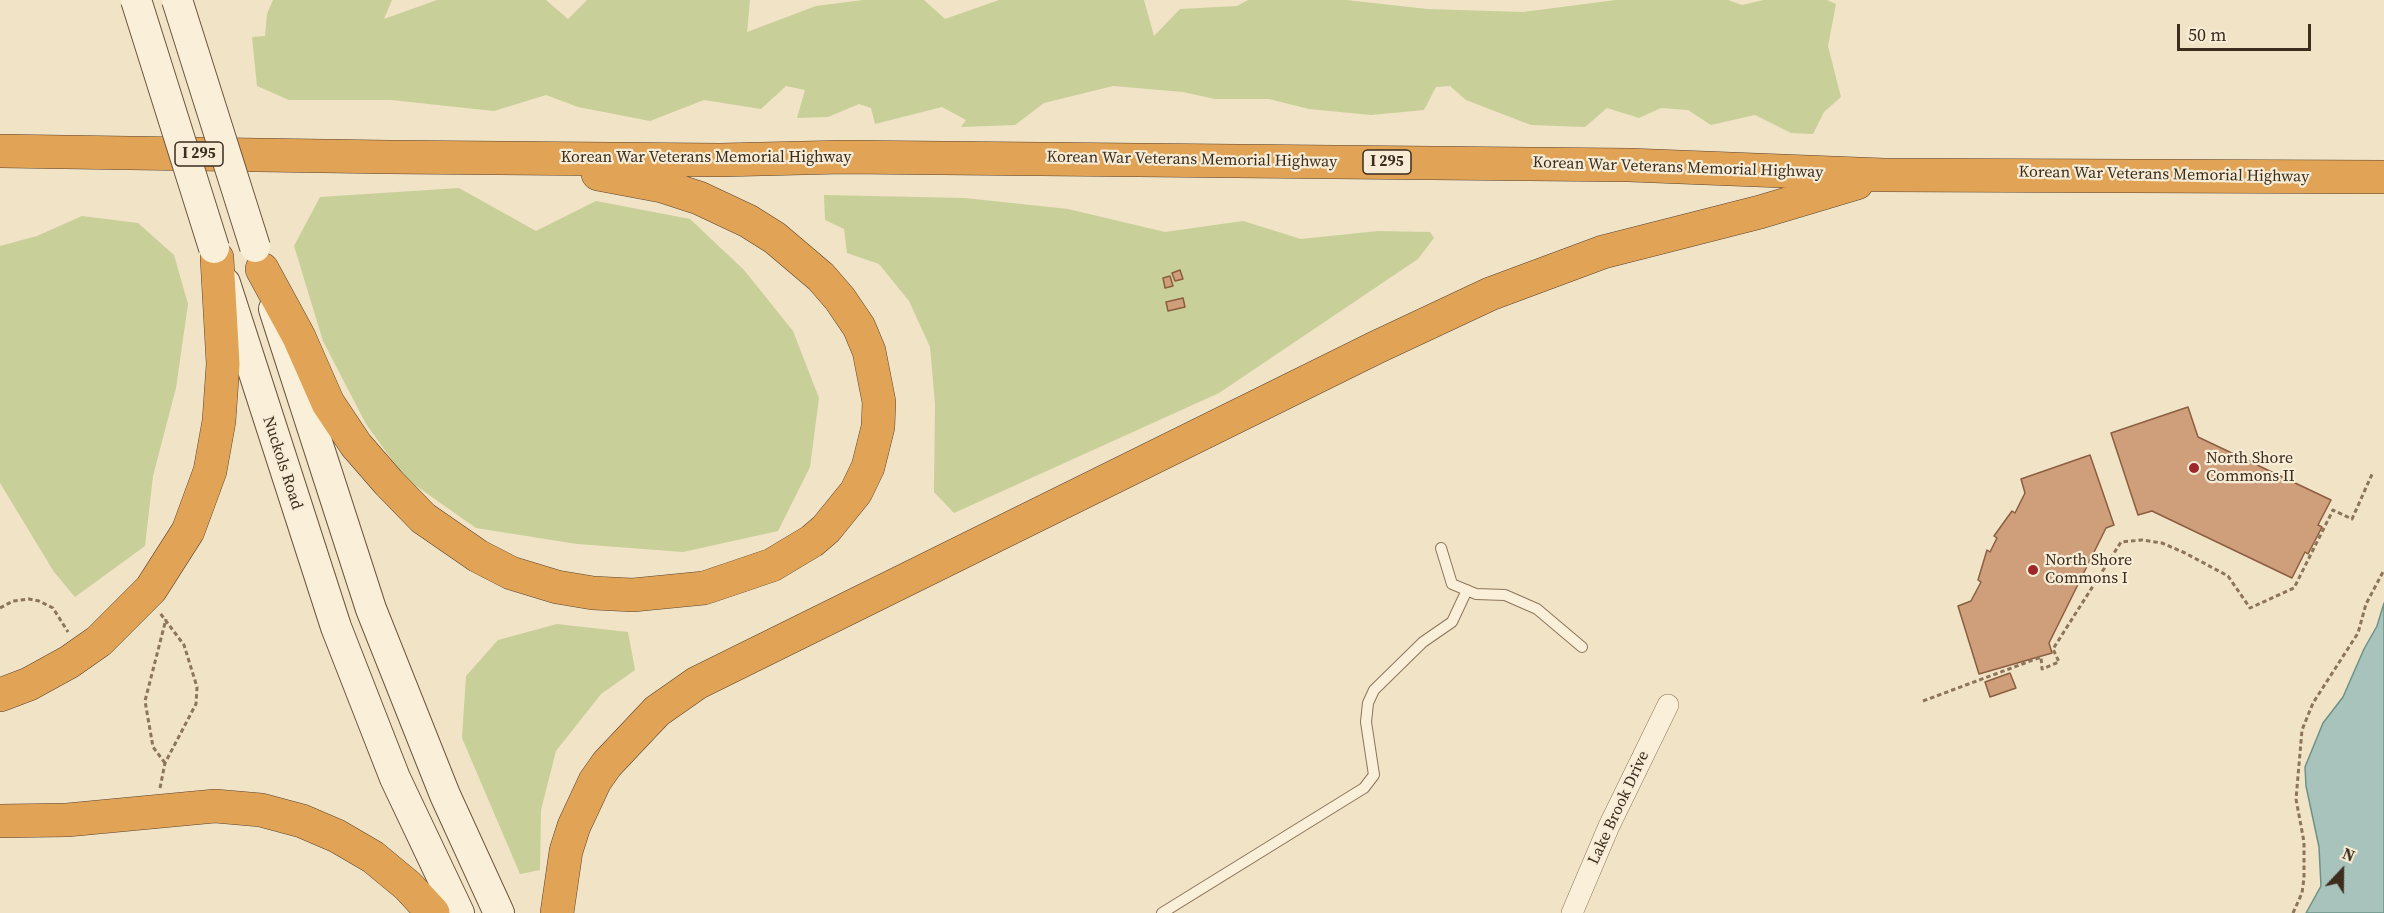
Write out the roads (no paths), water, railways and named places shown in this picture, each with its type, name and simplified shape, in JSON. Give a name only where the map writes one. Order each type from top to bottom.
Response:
[{"type":"highway","name":"Korean War Veterans Memorial Highway","points":[[3,151],[720,160],[855,157],[1605,165],[1884,175],[2384,177]]},
{"type":"highway","points":[[259,258],[299,337],[328,403],[356,445],[389,483],[430,523],[478,555],[511,573],[557,587],[593,593],[633,595],[704,588],[744,576],[782,560],[812,541],[838,516],[856,492],[875,446],[879,402],[877,380],[869,351],[849,310],[821,277],[790,249],[748,221],[720,207],[662,186],[586,172],[389,157]]},
{"type":"highway","points":[[557,913],[566,851],[574,826],[594,781],[657,711],[697,683],[1366,352],[1490,294],[1603,252],[1760,212],[1884,175]]},
{"type":"highway","points":[[0,695],[29,684],[155,608],[172,560],[188,531],[210,471],[219,421],[223,364],[216,253]]},
{"type":"highway","points":[[0,821],[67,820],[215,806],[261,810],[302,821],[337,836],[373,857],[408,886],[433,913]]},
{"type":"main road","name":"Nuckols Road","points":[[136,0],[336,627],[395,778],[459,913]]},
{"type":"main road","points":[[177,0],[322,463],[371,609],[445,795],[499,913]]},
{"type":"street","name":"Lake Brook Drive","points":[[1572,913],[1610,826],[1668,705]]},
{"type":"lane","points":[[1441,548],[1452,584],[1476,594],[1505,595],[1537,609],[1582,647]]},
{"type":"lane","points":[[1162,913],[1364,788],[1374,775],[1366,722],[1368,703],[1374,690],[1423,642],[1452,622],[1467,590]]},
{"type":"water","points":[[2384,603],[2384,913],[2306,913],[2321,886],[2319,847],[2306,786],[2305,767],[2323,723],[2343,697],[2377,626]]},
{"type":"place","name":"North Shore Commons II","points":[[2194,468]]},
{"type":"place","name":"North Shore Commons I","points":[[2033,570]]}]
